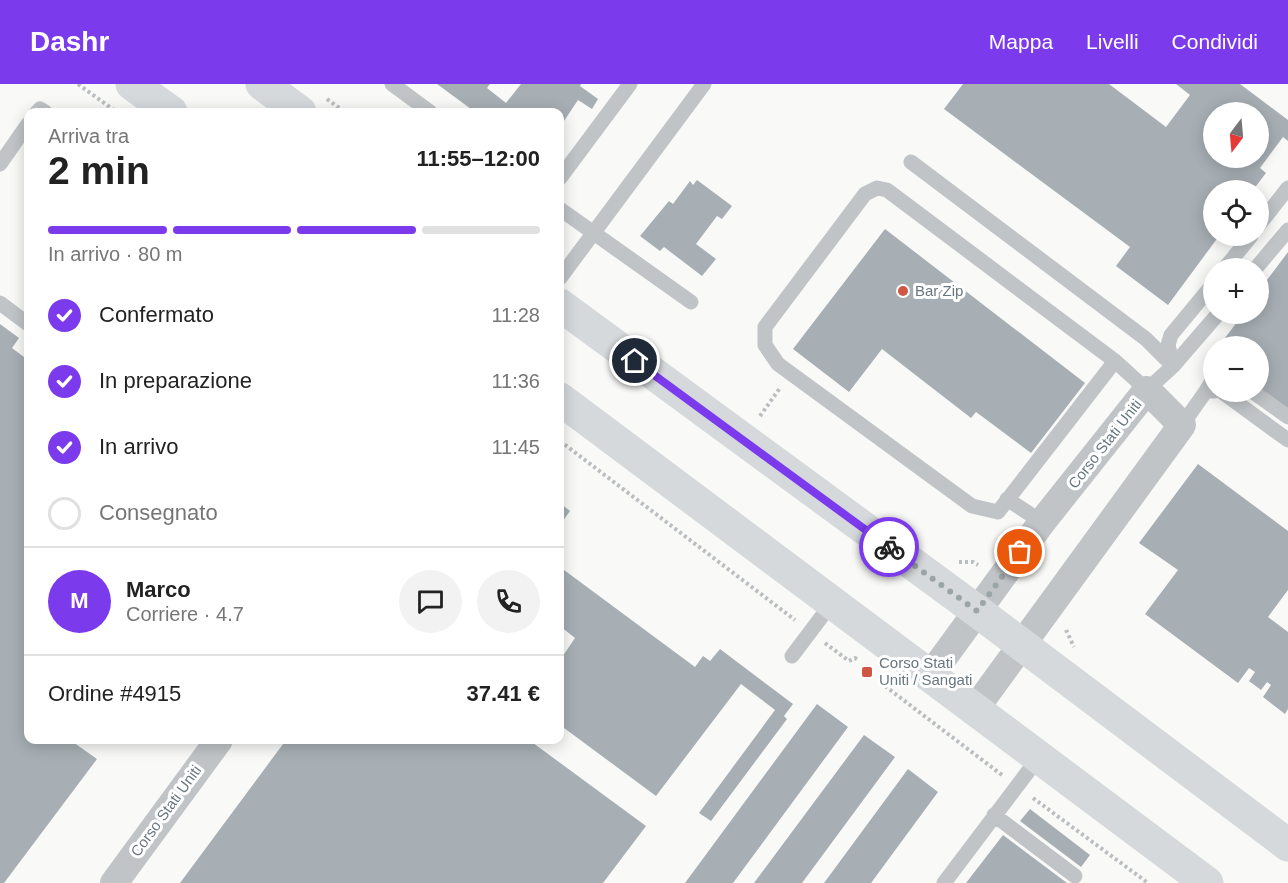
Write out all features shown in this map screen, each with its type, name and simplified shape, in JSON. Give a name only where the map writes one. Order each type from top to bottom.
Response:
[{"type":"main road","points":[[132,84],[165,108]]},
{"type":"main road","points":[[262,84],[295,108]]},
{"type":"main road","points":[[564,308],[977,611],[1288,844]]},
{"type":"main road","points":[[564,402],[1207,883]]},
{"type":"street","name":"Corso Stati Uniti","points":[[930,676],[1042,522],[1147,390],[1182,425]]},
{"type":"street","points":[[975,709],[1182,425]]},
{"type":"street","name":"Corso Stati Uniti","points":[[114,883],[216,744]]},
{"type":"lane","points":[[392,84],[425,108]]},
{"type":"lane","points":[[564,173],[630,84]]},
{"type":"lane","points":[[564,272],[704,84]]},
{"type":"lane","points":[[0,164],[24,130]]},
{"type":"lane","points":[[911,162],[1146,339],[1173,366]]},
{"type":"lane","points":[[1115,362],[998,512],[972,506],[778,364],[765,345],[765,327],[865,194],[878,188],[887,190],[1115,362],[1147,390],[1173,366],[1209,324]]},
{"type":"lane","points":[[1269,212],[1288,188]]},
{"type":"lane","points":[[564,212],[691,302]]},
{"type":"lane","points":[[1264,258],[1288,230]]},
{"type":"lane","points":[[1233,258],[1243,246]]},
{"type":"lane","points":[[1173,366],[1168,345],[1171,335],[1203,297]]},
{"type":"lane","points":[[0,303],[24,321]]},
{"type":"lane","points":[[1182,425],[1203,397]]},
{"type":"lane","points":[[1236,402],[1288,440]]},
{"type":"lane","points":[[1267,402],[1288,417]]},
{"type":"lane","points":[[1007,499],[1042,522]]},
{"type":"lane","points":[[792,656],[832,603]]},
{"type":"lane","points":[[944,883],[1039,757]]},
{"type":"lane","points":[[994,815],[1075,876]]},
{"type":"path","points":[[78,84],[112,108]]},
{"type":"path","points":[[758,419],[791,373]]},
{"type":"path","points":[[564,444],[795,620]]},
{"type":"path","points":[[826,644],[849,661],[855,658],[864,664]]},
{"type":"path","points":[[873,670],[883,677],[881,683],[1007,779]]},
{"type":"path","points":[[1026,793],[1148,883]]},
{"type":"building","points":[[437,84],[490,84],[487,88],[506,103],[521,84],[581,84],[580,86],[598,99],[592,109],[578,100],[564,121],[564,108],[470,108]]},
{"type":"building","points":[[963,84],[1109,84],[1166,127],[1190,95],[1176,84],[1240,84],[1264,102],[1203,102],[1203,168],[1260,168],[1266,173],[1261,180],[1203,180],[1203,246],[1212,246],[1168,305],[1116,266],[1130,247],[944,109]]},
{"type":"building","points":[[1269,106],[1288,120],[1288,141],[1283,137],[1269,156]]},
{"type":"building","points":[[697,180],[732,206],[722,219],[717,216],[696,244],[716,259],[702,276],[664,247],[660,251],[640,236],[669,201],[673,204],[690,181],[693,185]]},
{"type":"building","points":[[885,229],[1085,383],[1031,453],[976,412],[971,418],[882,349],[849,392],[793,349]]},
{"type":"building","points":[[1288,252],[1288,411],[1269,397],[1269,336],[1226,336],[1236,324],[1269,324],[1269,277]]},
{"type":"building","points":[[0,324],[19,338],[12,348],[24,357],[24,744],[76,744],[97,759],[4,883],[0,883]]},
{"type":"building","points":[[1198,464],[1288,531],[1288,590],[1268,617],[1288,632],[1288,709],[1285,714],[1263,697],[1271,685],[1267,682],[1261,690],[1249,681],[1255,672],[1249,668],[1238,683],[1145,614],[1178,570],[1139,543]]},
{"type":"building","points":[[564,506],[570,511],[564,519]]},
{"type":"building","points":[[564,570],[695,667],[703,656],[710,661],[720,649],[793,704],[784,716],[787,719],[711,821],[699,813],[775,710],[741,684],[656,796],[564,728],[564,654],[575,638],[564,629]]},
{"type":"building","points":[[817,704],[848,727],[733,883],[685,883]]},
{"type":"building","points":[[864,735],[895,757],[802,883],[754,883]]},
{"type":"building","points":[[283,744],[534,744],[646,826],[603,883],[180,883]]},
{"type":"building","points":[[908,769],[938,792],[871,883],[824,883]]},
{"type":"building","points":[[1030,809],[1090,855],[1081,867],[1020,821]]},
{"type":"building","points":[[1003,835],[1067,883],[966,883]]},
{"type":"way so far","points":[[889,547],[977,611],[1020,552]]},
{"type":"place","name":"Bar Zip","points":[[903,291]]},
{"type":"place","name":"Corso Stati Uniti / Sangati","points":[[867,672]]},
{"type":"route","points":[[635,361],[889,547]]}]
